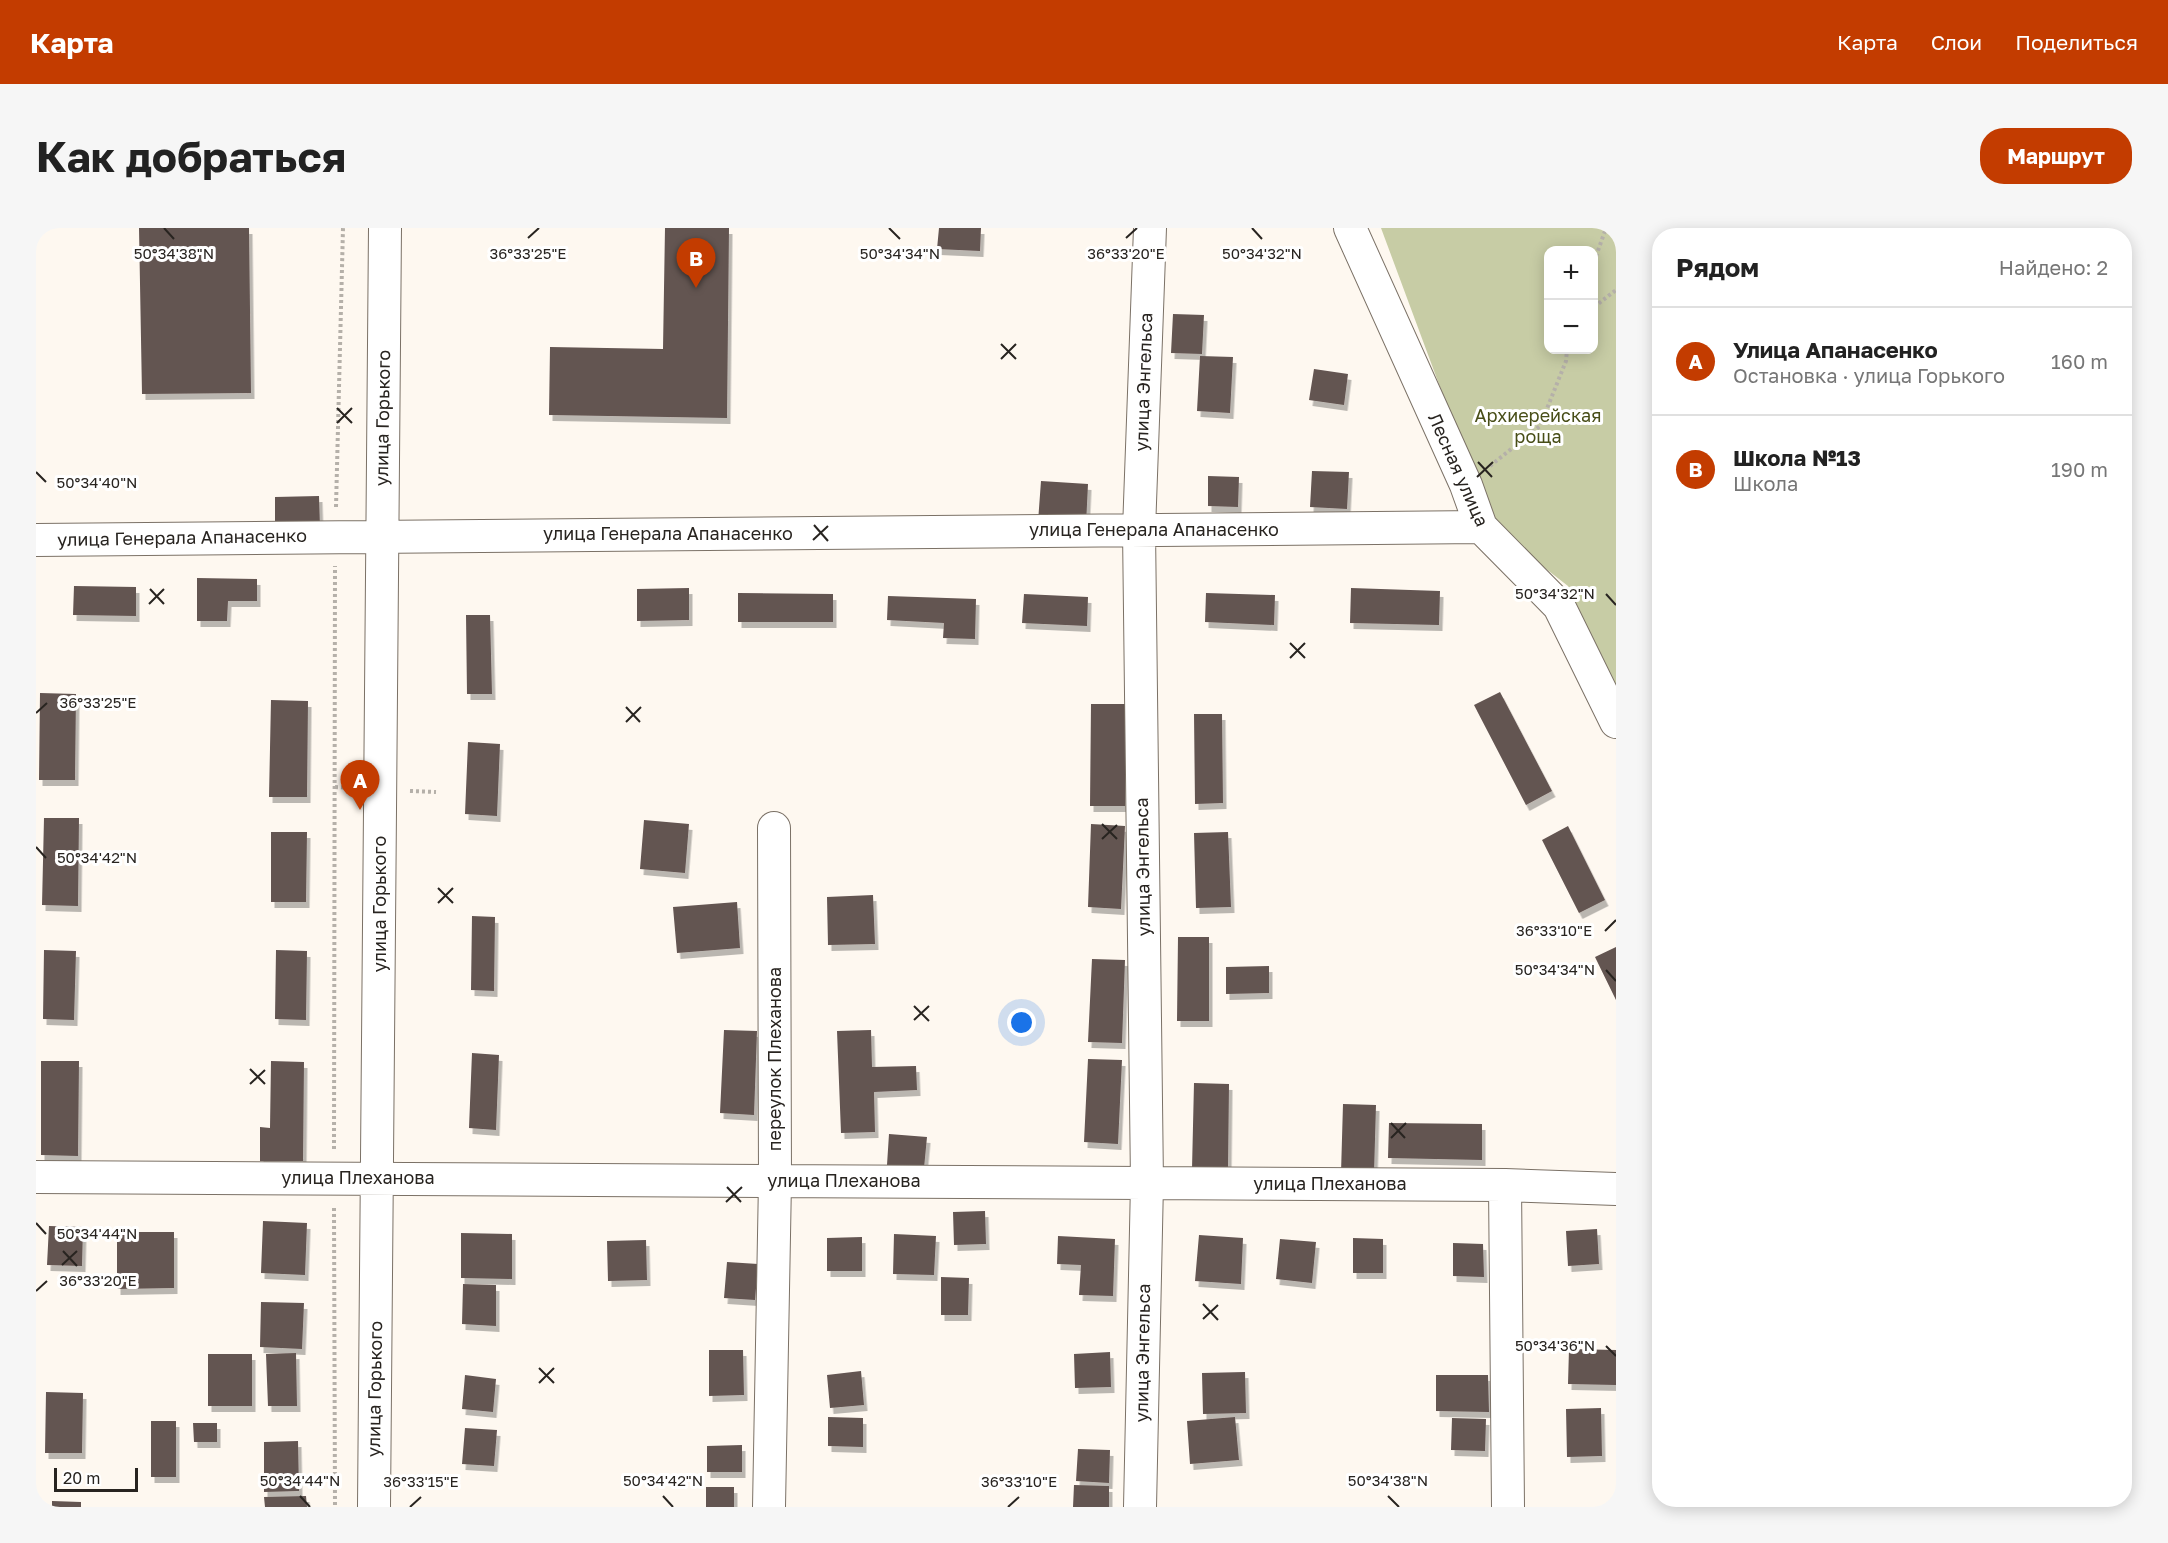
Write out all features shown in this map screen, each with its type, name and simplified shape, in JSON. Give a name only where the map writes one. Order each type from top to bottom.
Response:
[{"type":"street","name":"улица Горького","points":[[374,1507],[385,228]]},
{"type":"street","name":"улица Энгельса","points":[[1140,1507],[1147,1183],[1139,530],[1150,228]]},
{"type":"street","name":"Лесная улица","points":[[1350,228],[1466,485],[1481,527],[1559,606],[1616,722]]},
{"type":"street","name":"улица Генерала Апанасенко","points":[[36,540],[1481,527]]},
{"type":"street","name":"переулок Плеханова","points":[[769,1507],[775,1181],[774,828]]},
{"type":"street","name":"улица Плеханова","points":[[36,1177],[1505,1185],[1616,1189]]},
{"type":"street","points":[[1505,1185],[1508,1507]]},
{"type":"path","points":[[335,1507],[335,537],[343,228]]},
{"type":"path","points":[[1598,249],[1606,228]]},
{"type":"path","points":[[1598,304],[1616,290]]},
{"type":"path","points":[[1466,485],[1540,426],[1566,361],[1567,354]]},
{"type":"green space","name":"Архиерейская роща","points":[[1381,228],[1616,228],[1616,690],[1568,586],[1492,527]]},
{"type":"building","points":[[139,228],[249,228],[251,393],[142,394]]},
{"type":"building","points":[[665,228],[729,228],[727,418],[549,415],[550,347],[663,349]]},
{"type":"building","points":[[939,228],[981,228],[980,251],[937,249]]},
{"type":"building","points":[[1173,314],[1204,315],[1202,354],[1171,353]]},
{"type":"building","points":[[1200,356],[1233,357],[1230,413],[1197,411]]},
{"type":"building","points":[[1314,369],[1348,374],[1344,405],[1309,400]]},
{"type":"building","points":[[1312,471],[1349,472],[1347,509],[1310,507]]},
{"type":"building","points":[[1208,476],[1239,477],[1238,507],[1208,506]]},
{"type":"building","points":[[1041,481],[1088,484],[1086,525],[1038,522]]},
{"type":"building","points":[[319,496],[320,527],[275,527],[275,497]]},
{"type":"building","points":[[197,578],[257,579],[257,601],[228,601],[227,621],[197,621]]},
{"type":"building","points":[[74,586],[136,587],[136,616],[73,615]]},
{"type":"building","points":[[689,588],[689,620],[637,621],[637,589]]},
{"type":"building","points":[[1351,588],[1440,591],[1439,625],[1350,623]]},
{"type":"building","points":[[738,593],[833,594],[833,622],[738,622]]},
{"type":"building","points":[[1206,593],[1275,595],[1274,625],[1205,622]]},
{"type":"building","points":[[1024,594],[1088,597],[1087,626],[1022,623]]},
{"type":"building","points":[[888,596],[976,599],[975,639],[943,638],[944,623],[887,620]]},
{"type":"building","points":[[466,615],[490,615],[492,694],[467,694]]},
{"type":"building","points":[[1500,692],[1552,791],[1526,805],[1474,705]]},
{"type":"building","points":[[40,693],[76,694],[75,780],[39,780]]},
{"type":"building","points":[[271,700],[308,701],[307,797],[269,797]]},
{"type":"building","points":[[1091,704],[1125,704],[1125,806],[1090,806]]},
{"type":"building","points":[[1194,714],[1222,714],[1223,803],[1195,804]]},
{"type":"building","points":[[468,742],[500,744],[497,816],[465,814]]},
{"type":"building","points":[[44,818],[79,818],[78,906],[42,905]]},
{"type":"building","points":[[644,820],[689,824],[685,873],[640,869]]},
{"type":"building","points":[[1091,824],[1125,826],[1121,909],[1088,907]]},
{"type":"building","points":[[1568,826],[1605,900],[1579,913],[1542,840]]},
{"type":"building","points":[[271,832],[307,832],[306,902],[271,902]]},
{"type":"building","points":[[1228,832],[1231,907],[1196,908],[1194,833]]},
{"type":"building","points":[[873,895],[875,944],[828,945],[827,897]]},
{"type":"building","points":[[737,902],[740,948],[677,953],[673,907]]},
{"type":"building","points":[[472,916],[495,917],[494,991],[471,990]]},
{"type":"building","points":[[1178,937],[1209,937],[1209,1021],[1177,1021]]},
{"type":"building","points":[[1616,947],[1616,1000],[1595,957]]},
{"type":"building","points":[[44,950],[76,951],[74,1020],[43,1019]]},
{"type":"building","points":[[276,950],[307,951],[306,1020],[275,1019]]},
{"type":"building","points":[[1092,959],[1125,960],[1122,1043],[1088,1042]]},
{"type":"building","points":[[1269,966],[1269,993],[1226,994],[1226,967]]},
{"type":"building","points":[[724,1030],[757,1031],[754,1115],[720,1113]]},
{"type":"building","points":[[871,1030],[872,1067],[916,1066],[917,1090],[874,1092],[875,1132],[841,1133],[837,1031]]},
{"type":"building","points":[[472,1053],[499,1055],[496,1130],[469,1128]]},
{"type":"building","points":[[1088,1059],[1122,1060],[1118,1144],[1084,1142]]},
{"type":"building","points":[[41,1061],[79,1061],[78,1156],[41,1155]]},
{"type":"building","points":[[271,1061],[304,1062],[303,1161],[260,1161],[260,1127],[270,1128]]},
{"type":"building","points":[[1194,1083],[1229,1084],[1228,1169],[1192,1169]]},
{"type":"building","points":[[1343,1104],[1376,1105],[1374,1173],[1341,1173]]},
{"type":"building","points":[[1389,1123],[1482,1124],[1482,1160],[1388,1158]]},
{"type":"building","points":[[889,1134],[927,1137],[924,1168],[887,1165]]},
{"type":"building","points":[[985,1211],[986,1244],[954,1245],[953,1212]]},
{"type":"building","points":[[263,1221],[307,1223],[305,1275],[261,1273]]},
{"type":"building","points":[[49,1226],[83,1227],[82,1266],[47,1265]]},
{"type":"building","points":[[1597,1229],[1599,1264],[1568,1266],[1566,1231]]},
{"type":"building","points":[[117,1232],[174,1232],[174,1288],[117,1289]]},
{"type":"building","points":[[461,1233],[512,1234],[512,1279],[461,1278]]},
{"type":"building","points":[[894,1234],[936,1236],[934,1275],[893,1274]]},
{"type":"building","points":[[1199,1235],[1243,1238],[1241,1284],[1195,1281]]},
{"type":"building","points":[[1058,1236],[1115,1239],[1113,1296],[1079,1295],[1081,1265],[1057,1264]]},
{"type":"building","points":[[862,1237],[862,1271],[827,1271],[827,1238]]},
{"type":"building","points":[[1353,1238],[1383,1239],[1383,1273],[1353,1273]]},
{"type":"building","points":[[1280,1239],[1316,1242],[1312,1283],[1276,1279]]},
{"type":"building","points":[[646,1240],[647,1280],[608,1281],[607,1241]]},
{"type":"building","points":[[1453,1243],[1483,1244],[1484,1277],[1453,1276]]},
{"type":"building","points":[[727,1262],[758,1264],[755,1300],[724,1298]]},
{"type":"building","points":[[941,1277],[969,1278],[968,1315],[941,1315]]},
{"type":"building","points":[[463,1284],[496,1285],[496,1326],[462,1324]]},
{"type":"building","points":[[261,1302],[304,1303],[302,1349],[260,1347]]},
{"type":"building","points":[[1569,1349],[1616,1350],[1616,1385],[1568,1384]]},
{"type":"building","points":[[709,1350],[743,1350],[744,1395],[709,1396]]},
{"type":"building","points":[[1110,1352],[1111,1387],[1075,1388],[1074,1354]]},
{"type":"building","points":[[296,1353],[297,1406],[268,1406],[266,1354]]},
{"type":"building","points":[[208,1354],[252,1354],[252,1406],[208,1406]]},
{"type":"building","points":[[861,1371],[864,1405],[830,1408],[827,1375]]},
{"type":"building","points":[[1245,1372],[1246,1413],[1203,1414],[1202,1373]]},
{"type":"building","points":[[465,1375],[496,1379],[493,1412],[462,1409]]},
{"type":"building","points":[[1436,1375],[1488,1375],[1489,1412],[1436,1411]]},
{"type":"building","points":[[46,1392],[83,1393],[82,1453],[45,1453]]},
{"type":"building","points":[[1601,1408],[1602,1456],[1567,1457],[1566,1409]]},
{"type":"building","points":[[828,1417],[863,1418],[863,1447],[828,1446]]},
{"type":"building","points":[[1235,1417],[1239,1460],[1190,1464],[1187,1421]]},
{"type":"building","points":[[1452,1418],[1486,1419],[1485,1451],[1451,1450]]},
{"type":"building","points":[[151,1421],[176,1421],[176,1477],[151,1477]]},
{"type":"building","points":[[193,1423],[217,1423],[217,1442],[194,1442]]},
{"type":"building","points":[[465,1428],[497,1430],[494,1466],[462,1464]]},
{"type":"building","points":[[298,1441],[299,1491],[264,1492],[264,1442]]},
{"type":"building","points":[[742,1445],[742,1472],[707,1472],[707,1446]]},
{"type":"building","points":[[1078,1449],[1110,1450],[1109,1483],[1076,1481]]},
{"type":"building","points":[[1074,1485],[1109,1486],[1109,1507],[1073,1507]]},
{"type":"building","points":[[706,1487],[734,1487],[734,1507],[706,1507]]},
{"type":"building","points":[[306,1496],[307,1507],[265,1507],[264,1497]]},
{"type":"building","points":[[52,1501],[81,1502],[81,1507],[52,1507]]},
{"type":"place","name":"Школа №13","points":[[696,288]]},
{"type":"place","name":"Улица Апанасенко","points":[[360,810]]}]
